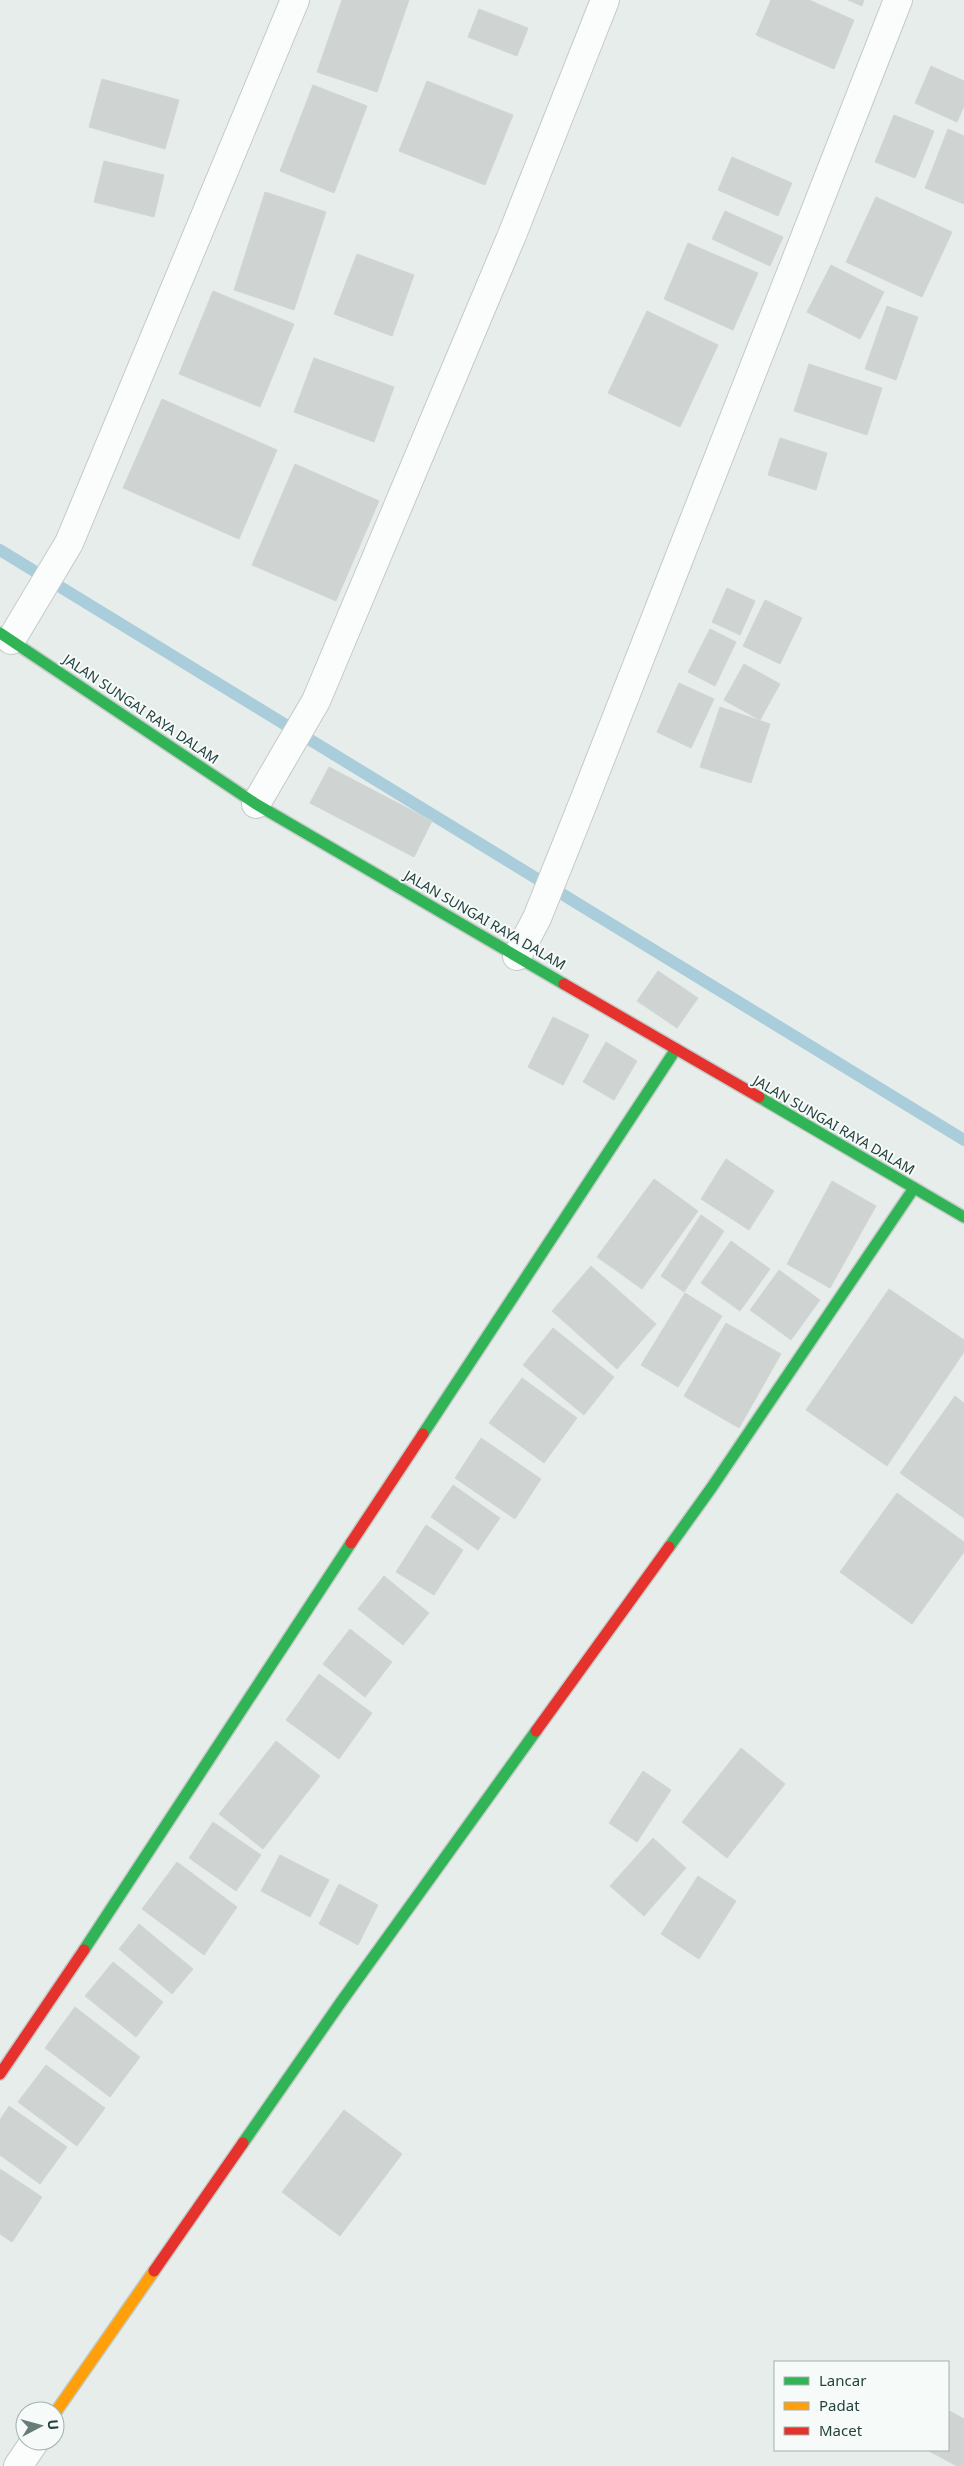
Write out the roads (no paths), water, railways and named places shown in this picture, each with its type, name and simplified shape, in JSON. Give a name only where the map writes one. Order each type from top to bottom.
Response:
[{"type":"street","points":[[6,637],[32,607],[69,543],[295,0]]},
{"type":"street","points":[[256,804],[316,701],[512,236],[605,0]]},
{"type":"street","points":[[517,956],[537,918],[578,816],[898,0]]},
{"type":"street","name":"JALAN SUNGAI RAYA DALAM","points":[[6,637],[256,804],[964,1217]]},
{"type":"street","points":[[0,2074],[33,2027],[676,1049]]},
{"type":"street","points":[[63,2401],[341,2002],[712,1486],[914,1188]]},
{"type":"street","points":[[18,2466],[29,2451]]},
{"type":"waterway","points":[[0,550],[964,1140]]}]
